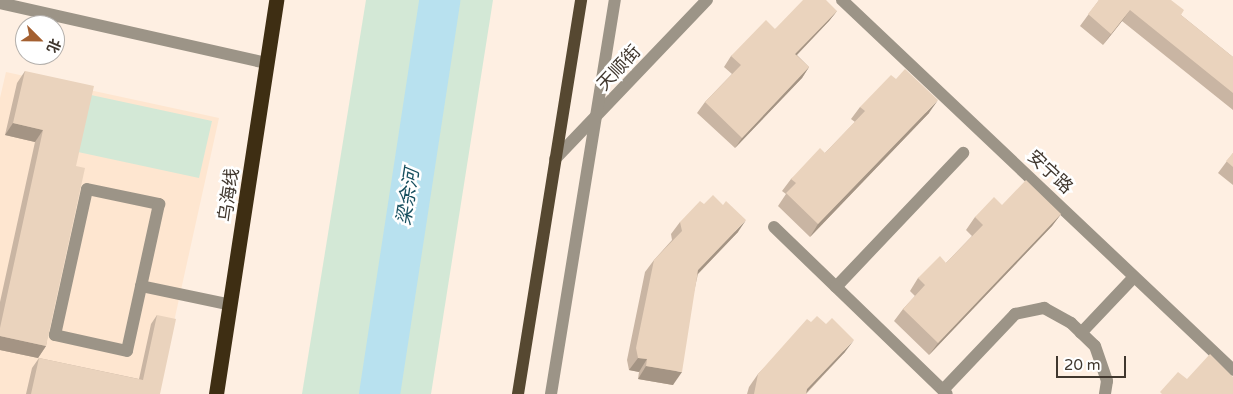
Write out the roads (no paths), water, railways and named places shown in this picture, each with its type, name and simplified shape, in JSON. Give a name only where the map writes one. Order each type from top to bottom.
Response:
[{"type":"highway","name":"乌海线","points":[[216,394],[276,0]]},
{"type":"main road","points":[[518,394],[581,0]]},
{"type":"street","points":[[551,394],[616,0]]},
{"type":"street","name":"天顺街","points":[[555,160],[707,0]]},
{"type":"street","name":"安宁路","points":[[842,0],[1233,370]]},
{"type":"street","points":[[0,2],[267,63]]},
{"type":"street","points":[[836,287],[963,154]]},
{"type":"street","points":[[87,189],[159,204],[141,286],[127,350],[56,335],[87,189]]},
{"type":"street","points":[[774,227],[945,392],[1021,310],[1044,308],[1081,333],[1095,346],[1103,363],[1105,394]]},
{"type":"street","points":[[1081,333],[1134,277]]},
{"type":"street","points":[[141,286],[231,305]]},
{"type":"waterway","name":"梁余河","points":[[379,394],[439,0]]}]
